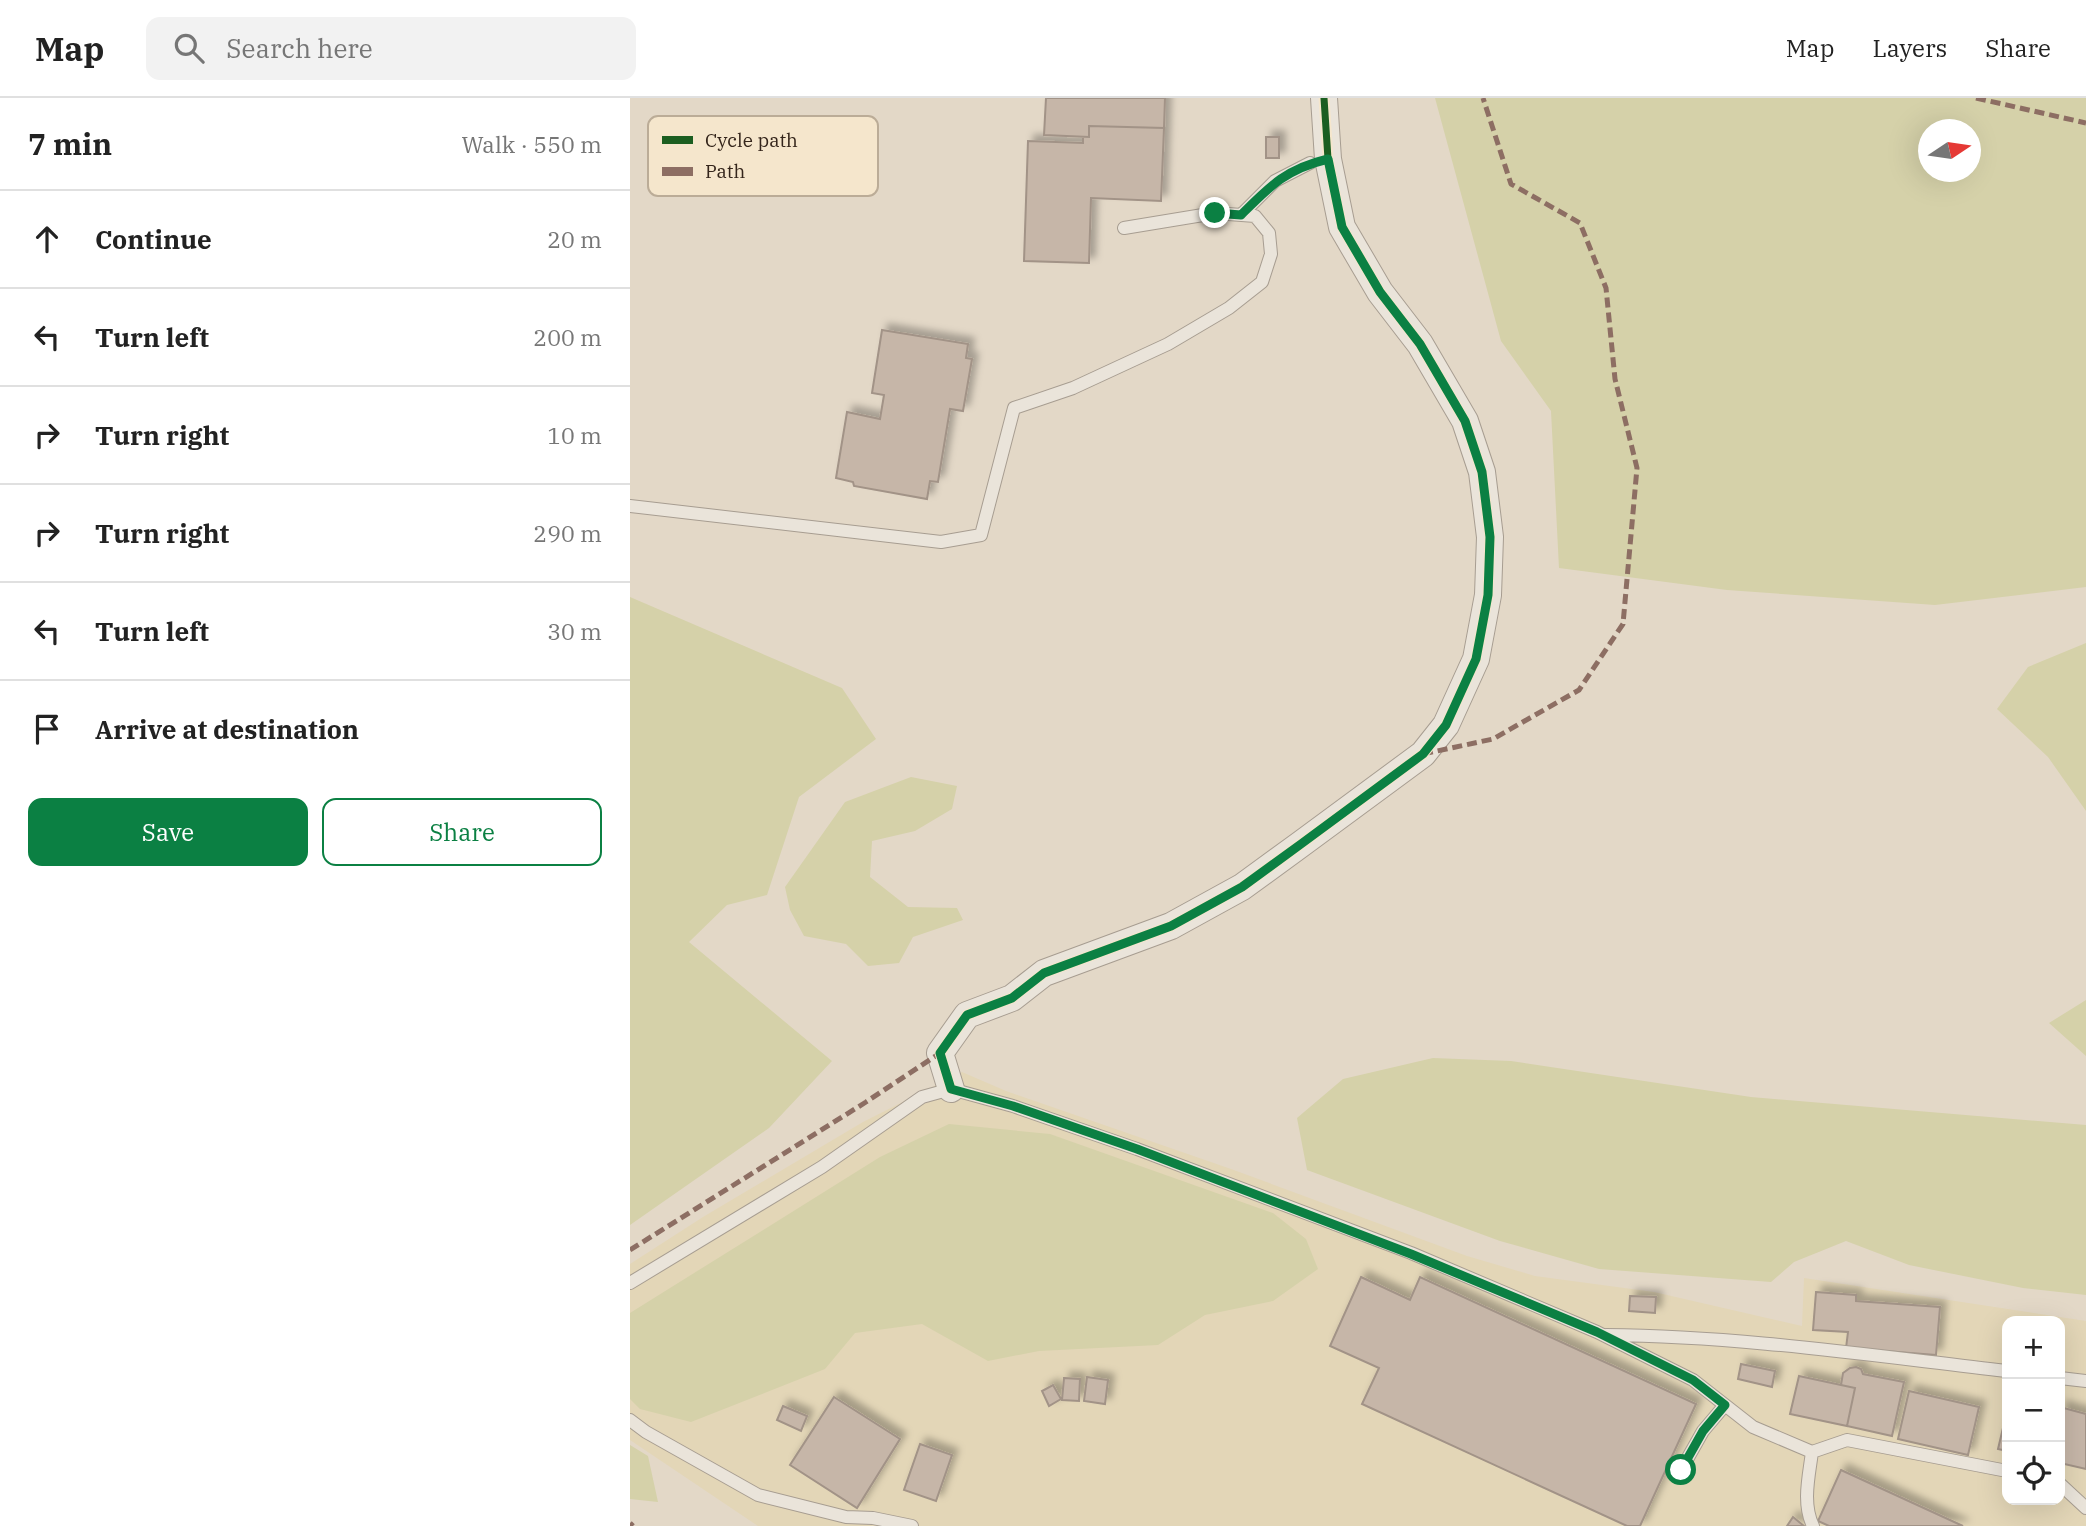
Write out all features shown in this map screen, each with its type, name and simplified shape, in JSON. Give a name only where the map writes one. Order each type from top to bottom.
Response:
[{"type":"street","points":[[951,1089],[940,1053],[967,1015],[1012,998],[1044,973],[1171,926],[1242,887],[1423,754],[1446,725],[1476,659],[1488,595],[1490,537],[1482,472],[1465,421],[1420,344],[1380,292],[1342,227],[1319,161],[1324,98]]},
{"type":"lane","points":[[1241,215],[1275,181],[1319,161]]},
{"type":"lane","points":[[630,506],[941,542],[981,535],[1014,408],[1073,388],[1168,344],[1229,308],[1262,282],[1271,254],[1269,233],[1255,216],[1215,213],[1124,228]]},
{"type":"lane","points":[[630,1283],[822,1167],[922,1097],[951,1089],[1013,1106],[1137,1149],[1411,1254],[1603,1335],[1693,1380],[1753,1426],[1812,1452],[1847,1440],[2002,1470]]},
{"type":"lane","points":[[1603,1335],[1665,1335],[1773,1344],[2002,1370]]},
{"type":"lane","points":[[2065,1379],[2086,1381]]},
{"type":"lane","points":[[1674,1474],[1681,1470],[1703,1431],[1725,1405]]},
{"type":"lane","points":[[630,1420],[646,1432],[758,1495],[846,1517],[873,1518],[912,1526]]},
{"type":"lane","points":[[1812,1452],[1806,1498],[1812,1526]]},
{"type":"lane","points":[[2065,1489],[2086,1508]]},
{"type":"shaded area","points":[[1435,98],[2086,98],[2086,587],[1935,605],[1727,590],[1559,568],[1551,411],[1501,341]]},
{"type":"shaded area","points":[[630,597],[842,688],[876,739],[799,797],[767,895],[727,905],[689,942],[832,1061],[769,1128],[630,1225]]},
{"type":"shaded area","points":[[2086,643],[2086,811],[2048,757],[1997,709],[2028,667]]},
{"type":"shaded area","points":[[911,777],[957,786],[952,809],[915,831],[872,841],[870,877],[908,907],[957,908],[963,920],[913,937],[899,963],[868,966],[846,944],[804,936],[790,910],[785,887],[845,802]]},
{"type":"shaded area","points":[[2086,1000],[2086,1056],[2049,1023]]},
{"type":"shaded area","points":[[1433,1058],[1511,1061],[1751,1097],[2086,1125],[2086,1295],[2023,1288],[1909,1265],[1846,1241],[1794,1262],[1771,1282],[1599,1269],[1500,1241],[1307,1170],[1297,1118],[1343,1079]]},
{"type":"shaded area","points":[[962,1072],[1006,1091],[1231,1169],[1467,1256],[1535,1276],[1654,1292],[1802,1326],[1804,1278],[2053,1316],[2002,1316],[2002,1505],[2065,1505],[2065,1318],[2086,1321],[2086,1526],[758,1526],[630,1440],[630,1264],[703,1217],[863,1122]]},
{"type":"shaded area","points":[[949,1124],[1050,1134],[1273,1213],[1306,1239],[1318,1269],[1273,1301],[1205,1315],[1158,1345],[1039,1351],[988,1361],[922,1324],[855,1333],[825,1369],[691,1422],[640,1409],[630,1399],[630,1313],[880,1157]]},
{"type":"shaded area","points":[[630,1445],[648,1456],[658,1502],[630,1499]]},
{"type":"building","points":[[1046,98],[1165,98],[1164,128],[1089,126],[1089,137],[1044,135]]},
{"type":"building","points":[[1089,126],[1164,128],[1161,201],[1091,198],[1089,263],[1024,261],[1028,141],[1083,143],[1083,137],[1089,137]]},
{"type":"building","points":[[1266,137],[1279,137],[1279,158],[1266,158]]},
{"type":"building","points":[[882,330],[968,344],[966,358],[972,359],[963,411],[950,409],[938,482],[930,481],[927,499],[854,486],[853,482],[836,478],[847,412],[880,419],[884,395],[872,393]]},
{"type":"building","points":[[1361,1277],[1410,1300],[1420,1277],[1696,1404],[1640,1526],[1627,1526],[1362,1404],[1379,1368],[1330,1346]]},
{"type":"building","points":[[1816,1292],[1856,1295],[1856,1301],[1940,1307],[1936,1355],[1846,1348],[1848,1332],[1813,1330]]},
{"type":"building","points":[[1630,1296],[1656,1297],[1655,1313],[1629,1311]]},
{"type":"building","points":[[1741,1364],[1775,1371],[1772,1387],[1738,1379]]},
{"type":"building","points":[[1856,1367],[1861,1369],[1863,1374],[1904,1382],[1892,1436],[1847,1426],[1855,1388],[1841,1385],[1843,1373]]},
{"type":"building","points":[[1799,1376],[1855,1388],[1847,1426],[1790,1414]]},
{"type":"building","points":[[1087,1377],[1108,1380],[1105,1404],[1084,1401]]},
{"type":"building","points":[[1064,1378],[1080,1379],[1079,1401],[1062,1400]]},
{"type":"building","points":[[1053,1385],[1061,1399],[1049,1406],[1042,1391]]},
{"type":"building","points":[[1909,1391],[1979,1407],[1968,1455],[1898,1439]]},
{"type":"building","points":[[834,1397],[900,1439],[857,1508],[790,1465]]},
{"type":"building","points":[[783,1406],[807,1416],[801,1431],[777,1420]]},
{"type":"building","points":[[2065,1408],[2086,1414],[2086,1469],[2065,1464]]},
{"type":"building","points":[[2002,1432],[2002,1450],[1998,1449]]},
{"type":"building","points":[[920,1444],[952,1455],[936,1501],[904,1490]]},
{"type":"building","points":[[1841,1470],[1963,1526],[1829,1526],[1818,1521]]},
{"type":"building","points":[[1793,1517],[1804,1526],[1787,1526]]},
{"type":"marked path","points":[[1423,754],[1493,739],[1579,690],[1623,624],[1637,468],[1615,379],[1606,288],[1580,223],[1511,184],[1483,98]]},
{"type":"marked path","points":[[1976,98],[2086,123]]},
{"type":"marked path","points":[[630,1250],[940,1053]]},
{"type":"marked path","points":[[630,1523],[633,1526]]},
{"type":"cycle path","points":[[951,1089],[940,1053],[967,1015],[1012,998],[1044,973],[1171,926],[1242,887],[1423,754],[1446,725],[1476,659],[1488,595],[1490,537],[1482,472],[1465,421],[1420,344],[1380,292],[1342,227],[1328,159],[1324,98]]},
{"type":"route","points":[[1215,213],[1241,215],[1275,181],[1310,163],[1328,159],[1342,227],[1380,292],[1420,344],[1465,421],[1482,472],[1490,537],[1488,595],[1476,659],[1446,725],[1423,754],[1242,887],[1171,926],[1044,973],[1012,998],[967,1015],[940,1053],[951,1089],[1013,1106],[1137,1149],[1411,1254],[1597,1332],[1693,1380],[1725,1405],[1703,1431],[1681,1470]]}]
